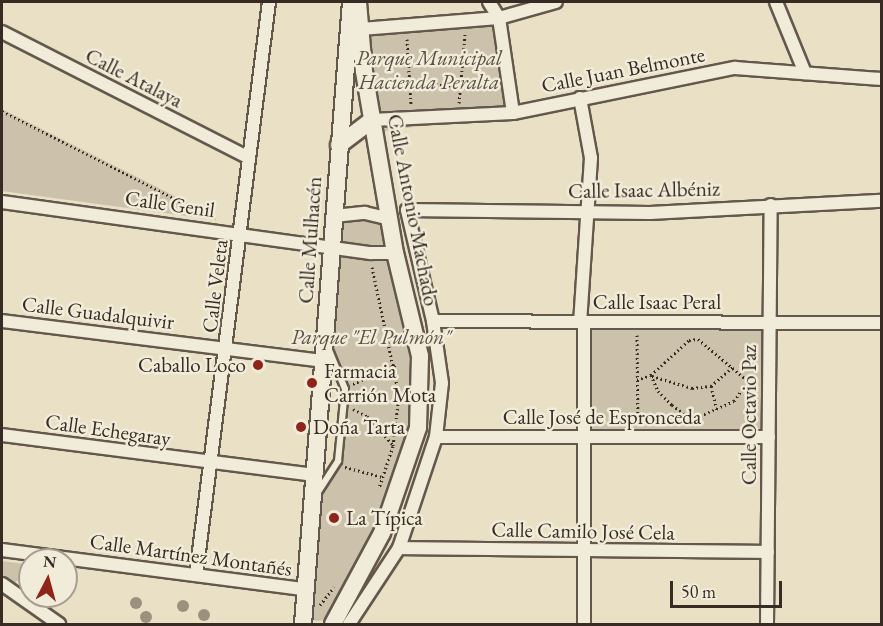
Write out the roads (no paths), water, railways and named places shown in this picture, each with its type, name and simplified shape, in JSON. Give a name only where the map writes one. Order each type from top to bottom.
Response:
[{"type":"street","name":"Calle Veleta","points":[[196,574],[269,2]]},
{"type":"street","name":"Calle Mulhacén","points":[[305,618],[304,589],[351,2]]},
{"type":"street","name":"Calle Antonio Machado","points":[[340,622],[382,533],[418,428],[420,356],[395,247],[372,120],[358,2]]},
{"type":"street","points":[[489,2],[499,18],[513,112]]},
{"type":"street","points":[[361,29],[499,18],[556,2]]},
{"type":"street","points":[[776,2],[805,73]]},
{"type":"street","name":"Calle Atalaya","points":[[2,32],[249,158]]},
{"type":"street","name":"Calle Juan Belmonte","points":[[372,120],[513,112],[735,68],[882,79]]},
{"type":"street","points":[[580,98],[591,158],[582,322],[586,435],[584,624]]},
{"type":"street","points":[[339,145],[372,120]]},
{"type":"street","name":"Calle Isaac Albéniz","points":[[407,210],[650,213],[882,201]]},
{"type":"street","name":"Calle Genil","points":[[2,202],[241,233],[370,253],[395,247],[413,239]]},
{"type":"street","name":"Calle Octavio Paz","points":[[767,624],[771,205]]},
{"type":"street","name":"Calle Antonio Machado","points":[[340,622],[399,548],[436,437],[442,383],[433,321],[407,210]]},
{"type":"street","points":[[334,216],[365,213],[390,219]]},
{"type":"street","name":"Calle Guadalquivir","points":[[2,321],[323,361]]},
{"type":"street","name":"Calle Isaac Peral","points":[[433,321],[882,323]]},
{"type":"street","name":"Calle Echegaray","points":[[2,435],[210,464],[314,475]]},
{"type":"street","name":"Calle José de Espronceda","points":[[436,437],[586,435],[769,437]]},
{"type":"street","name":"Calle Camilo José Cela","points":[[399,548],[768,552]]},
{"type":"street","name":"Calle Martínez Montañés","points":[[2,550],[304,589]]},
{"type":"street","points":[[2,584],[59,624]]},
{"type":"street","points":[[305,618],[340,622]]},
{"type":"lane","points":[[312,502],[338,461],[345,389],[325,341]]},
{"type":"place","name":"Caballo Loco","points":[[258,365]]},
{"type":"place","name":"Farmacia Carrión Mota","points":[[312,383]]},
{"type":"place","name":"Doña Tarta","points":[[301,427]]},
{"type":"place","name":"La Típica","points":[[334,518]]},
{"type":"park label","name":"Parque Municipal Hacienda Peralta","points":[[429,70]]},
{"type":"park label","name":"Parque \"El Pulmón\"","points":[[371,337]]}]
